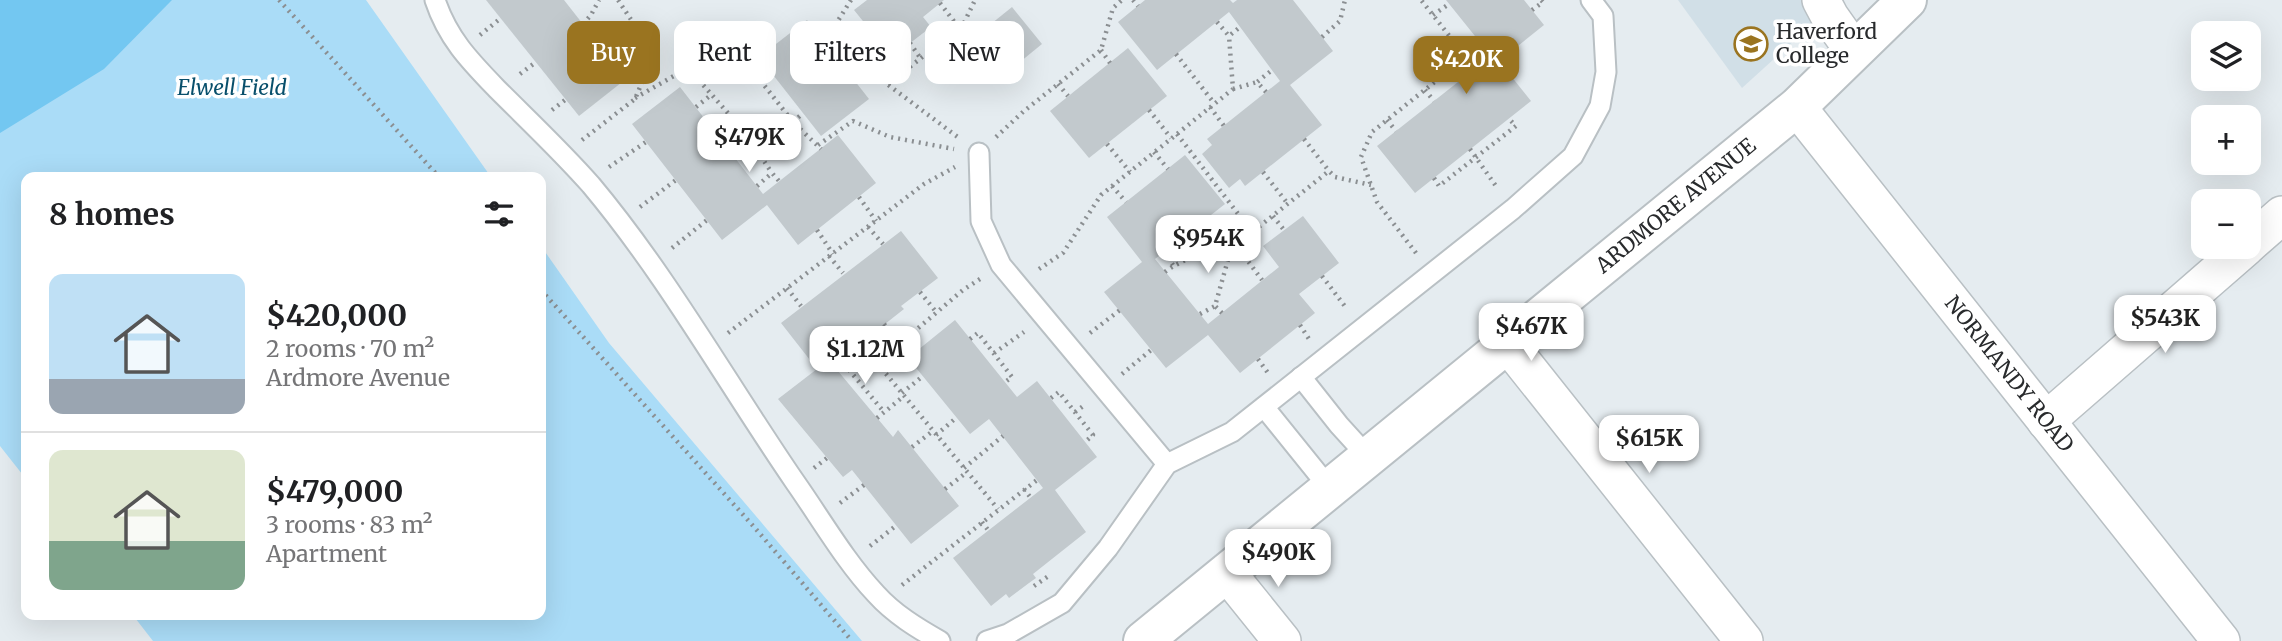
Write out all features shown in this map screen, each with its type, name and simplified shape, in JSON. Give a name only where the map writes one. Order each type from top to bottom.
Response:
[{"type":"street","points":[[1821,0],[1854,51]]},
{"type":"street","name":"ARDMORE AVENUE","points":[[1143,641],[1797,107],[1908,0]]},
{"type":"street","name":"NORMANDY ROAD","points":[[1797,107],[2221,641]]},
{"type":"street","points":[[2261,233],[2282,215]]},
{"type":"street","points":[[2046,421],[2231,259]]},
{"type":"street","points":[[1508,344],[1744,641]]},
{"type":"street","points":[[1228,573],[1282,641]]},
{"type":"lane","points":[[435,0],[442,21],[460,50],[588,182],[621,222],[850,562],[883,600],[913,626],[940,641]]},
{"type":"lane","points":[[987,641],[1008,634],[1062,603],[1108,548],[1167,464],[1232,432],[1513,209],[1573,156],[1600,106],[1606,72],[1603,16],[1591,0]]},
{"type":"lane","points":[[979,153],[981,221],[1001,265],[1167,464]]},
{"type":"lane","points":[[1301,377],[1369,458]]},
{"type":"lane","points":[[1264,407],[1331,489]]},
{"type":"path","points":[[279,0],[434,172]]},
{"type":"path","points":[[586,21],[599,0]]},
{"type":"path","points":[[618,0],[634,21]]},
{"type":"path","points":[[838,21],[851,0]]},
{"type":"path","points":[[966,21],[975,0]]},
{"type":"path","points":[[708,348],[924,184],[979,153],[1024,111],[1101,50],[1113,8],[1122,0]]},
{"type":"path","points":[[1133,0],[1138,6]]},
{"type":"path","points":[[1322,37],[1340,21],[1345,0]]},
{"type":"path","points":[[1422,0],[1475,68]]},
{"type":"path","points":[[1532,10],[1541,0]]},
{"type":"path","points":[[940,3],[954,21]]},
{"type":"path","points":[[1433,15],[1449,4]]},
{"type":"path","points":[[1217,22],[1229,36],[1233,89]]},
{"type":"path","points":[[1229,36],[1240,27]]},
{"type":"path","points":[[911,44],[921,59]]},
{"type":"path","points":[[1432,274],[1377,202],[1361,157],[1372,132],[1483,46]]},
{"type":"path","points":[[1101,50],[1110,63]]},
{"type":"path","points":[[1176,54],[1224,126]]},
{"type":"path","points":[[911,67],[925,56]]},
{"type":"path","points":[[562,155],[635,99],[688,68],[743,130],[779,181]]},
{"type":"path","points":[[1017,285],[1063,253],[1101,195],[1233,89],[1257,82],[1272,70]]},
{"type":"path","points":[[1257,82],[1266,92]]},
{"type":"path","points":[[1058,83],[1068,96]]},
{"type":"path","points":[[635,99],[641,84]]},
{"type":"path","points":[[763,84],[793,122],[819,147],[853,121],[890,137],[979,153]]},
{"type":"path","points":[[888,84],[979,153]]},
{"type":"path","points":[[1426,90],[1434,101]]},
{"type":"path","points":[[696,107],[711,95]]},
{"type":"path","points":[[1149,110],[1171,138]]},
{"type":"path","points":[[793,122],[803,113]]},
{"type":"path","points":[[1434,178],[1439,186],[1516,126],[1509,118]]},
{"type":"path","points":[[1387,120],[1396,131]]},
{"type":"path","points":[[725,145],[743,130]]},
{"type":"path","points":[[1177,134],[1252,232]]},
{"type":"path","points":[[1304,139],[1335,177],[1371,185]]},
{"type":"path","points":[[588,182],[646,142]]},
{"type":"path","points":[[1107,144],[1130,172]]},
{"type":"path","points":[[1470,149],[1513,209]]},
{"type":"path","points":[[1154,152],[1168,169]]},
{"type":"path","points":[[1200,314],[1215,306],[1233,247],[1329,171]]},
{"type":"path","points":[[1263,172],[1288,204]]},
{"type":"path","points":[[757,186],[772,173]]},
{"type":"path","points":[[621,222],[676,180]]},
{"type":"path","points":[[1112,186],[1126,202]]},
{"type":"path","points":[[859,197],[876,221]]},
{"type":"path","points":[[1273,216],[1284,230]]},
{"type":"path","points":[[1205,219],[1262,280]]},
{"type":"path","points":[[650,265],[707,220]]},
{"type":"path","points":[[868,227],[883,244]]},
{"type":"path","points":[[817,230],[843,273]]},
{"type":"path","points":[[1165,272],[1173,265],[1225,242]]},
{"type":"path","points":[[1164,253],[1173,265]]},
{"type":"path","points":[[998,509],[877,363],[963,290],[1001,265]]},
{"type":"path","points":[[1322,276],[1362,329]]},
{"type":"path","points":[[786,288],[801,306]]},
{"type":"path","points":[[920,292],[937,313]]},
{"type":"path","points":[[546,296],[755,528],[852,641]]},
{"type":"path","points":[[1215,306],[1222,313]]},
{"type":"path","points":[[1070,348],[1120,310]]},
{"type":"path","points":[[993,353],[1044,317]]},
{"type":"path","points":[[884,324],[900,344]]},
{"type":"path","points":[[970,339],[978,333],[1012,377],[1005,382]]},
{"type":"path","points":[[841,359],[884,412]]},
{"type":"path","points":[[843,377],[851,372]]},
{"type":"path","points":[[877,418],[923,376]]},
{"type":"path","points":[[1051,398],[1059,392],[1093,435],[1086,442]]},
{"type":"path","points":[[912,447],[956,418]]},
{"type":"path","points":[[945,489],[1003,436]]},
{"type":"path","points":[[883,600],[1037,480]]},
{"type":"path","points":[[1024,489],[1031,498]]},
{"type":"path","points":[[982,522],[988,530]]},
{"type":"path","points":[[850,562],[897,526]]},
{"type":"shaded area","points":[[0,0],[172,0],[104,69],[0,133]]},
{"type":"shaded area","name":"Haverford College","points":[[1678,0],[1839,0],[1742,88]]},
{"type":"green space","name":"Elwell Field","points":[[104,0],[366,0],[487,172],[21,172],[21,473],[0,446],[0,74]]},
{"type":"green space","points":[[546,253],[609,343],[862,641],[153,641],[137,620],[546,620]]},
{"type":"building","points":[[486,0],[564,0],[580,21],[567,21],[567,84],[620,84],[579,116]]},
{"type":"building","points":[[867,0],[944,0],[923,17],[926,21],[925,32],[911,42],[911,21],[863,21],[854,10]]},
{"type":"building","points":[[1145,0],[1230,0],[1233,3],[1237,0],[1293,0],[1333,51],[1290,85],[1322,125],[1245,186],[1240,179],[1229,188],[1202,154],[1212,145],[1207,139],[1280,81],[1229,12],[1157,70],[1118,22]]},
{"type":"building","points":[[1446,0],[1524,0],[1544,25],[1499,61],[1531,101],[1415,193],[1377,146],[1491,56]]},
{"type":"building","points":[[1012,7],[1023,21],[995,21]]},
{"type":"building","points":[[1024,22],[1042,44],[1024,59]]},
{"type":"building","points":[[790,33],[790,84],[857,84],[869,99],[821,136],[776,79],[776,44]]},
{"type":"building","points":[[1128,48],[1167,96],[1089,158],[1050,111]]},
{"type":"building","points":[[680,87],[763,194],[838,135],[876,183],[798,245],[767,205],[722,240],[632,124]]},
{"type":"building","points":[[1185,155],[1225,204],[1155,259],[1208,324],[1279,267],[1263,246],[1303,216],[1339,263],[1299,294],[1315,313],[1240,373],[1208,335],[1166,368],[1104,292],[1142,262],[1107,217]]},
{"type":"building","points":[[901,231],[938,278],[901,306],[904,309],[833,365],[893,437],[898,430],[959,506],[911,544],[852,470],[843,477],[778,399],[817,369],[781,323]]},
{"type":"building","points":[[955,320],[1017,397],[1037,381],[1097,457],[1055,490],[1086,532],[1033,574],[1036,578],[1009,598],[1006,594],[991,606],[953,558],[1043,488],[989,419],[970,434],[908,358]]},
{"type":"place","name":"Haverford College","points":[[1751,44]]}]
